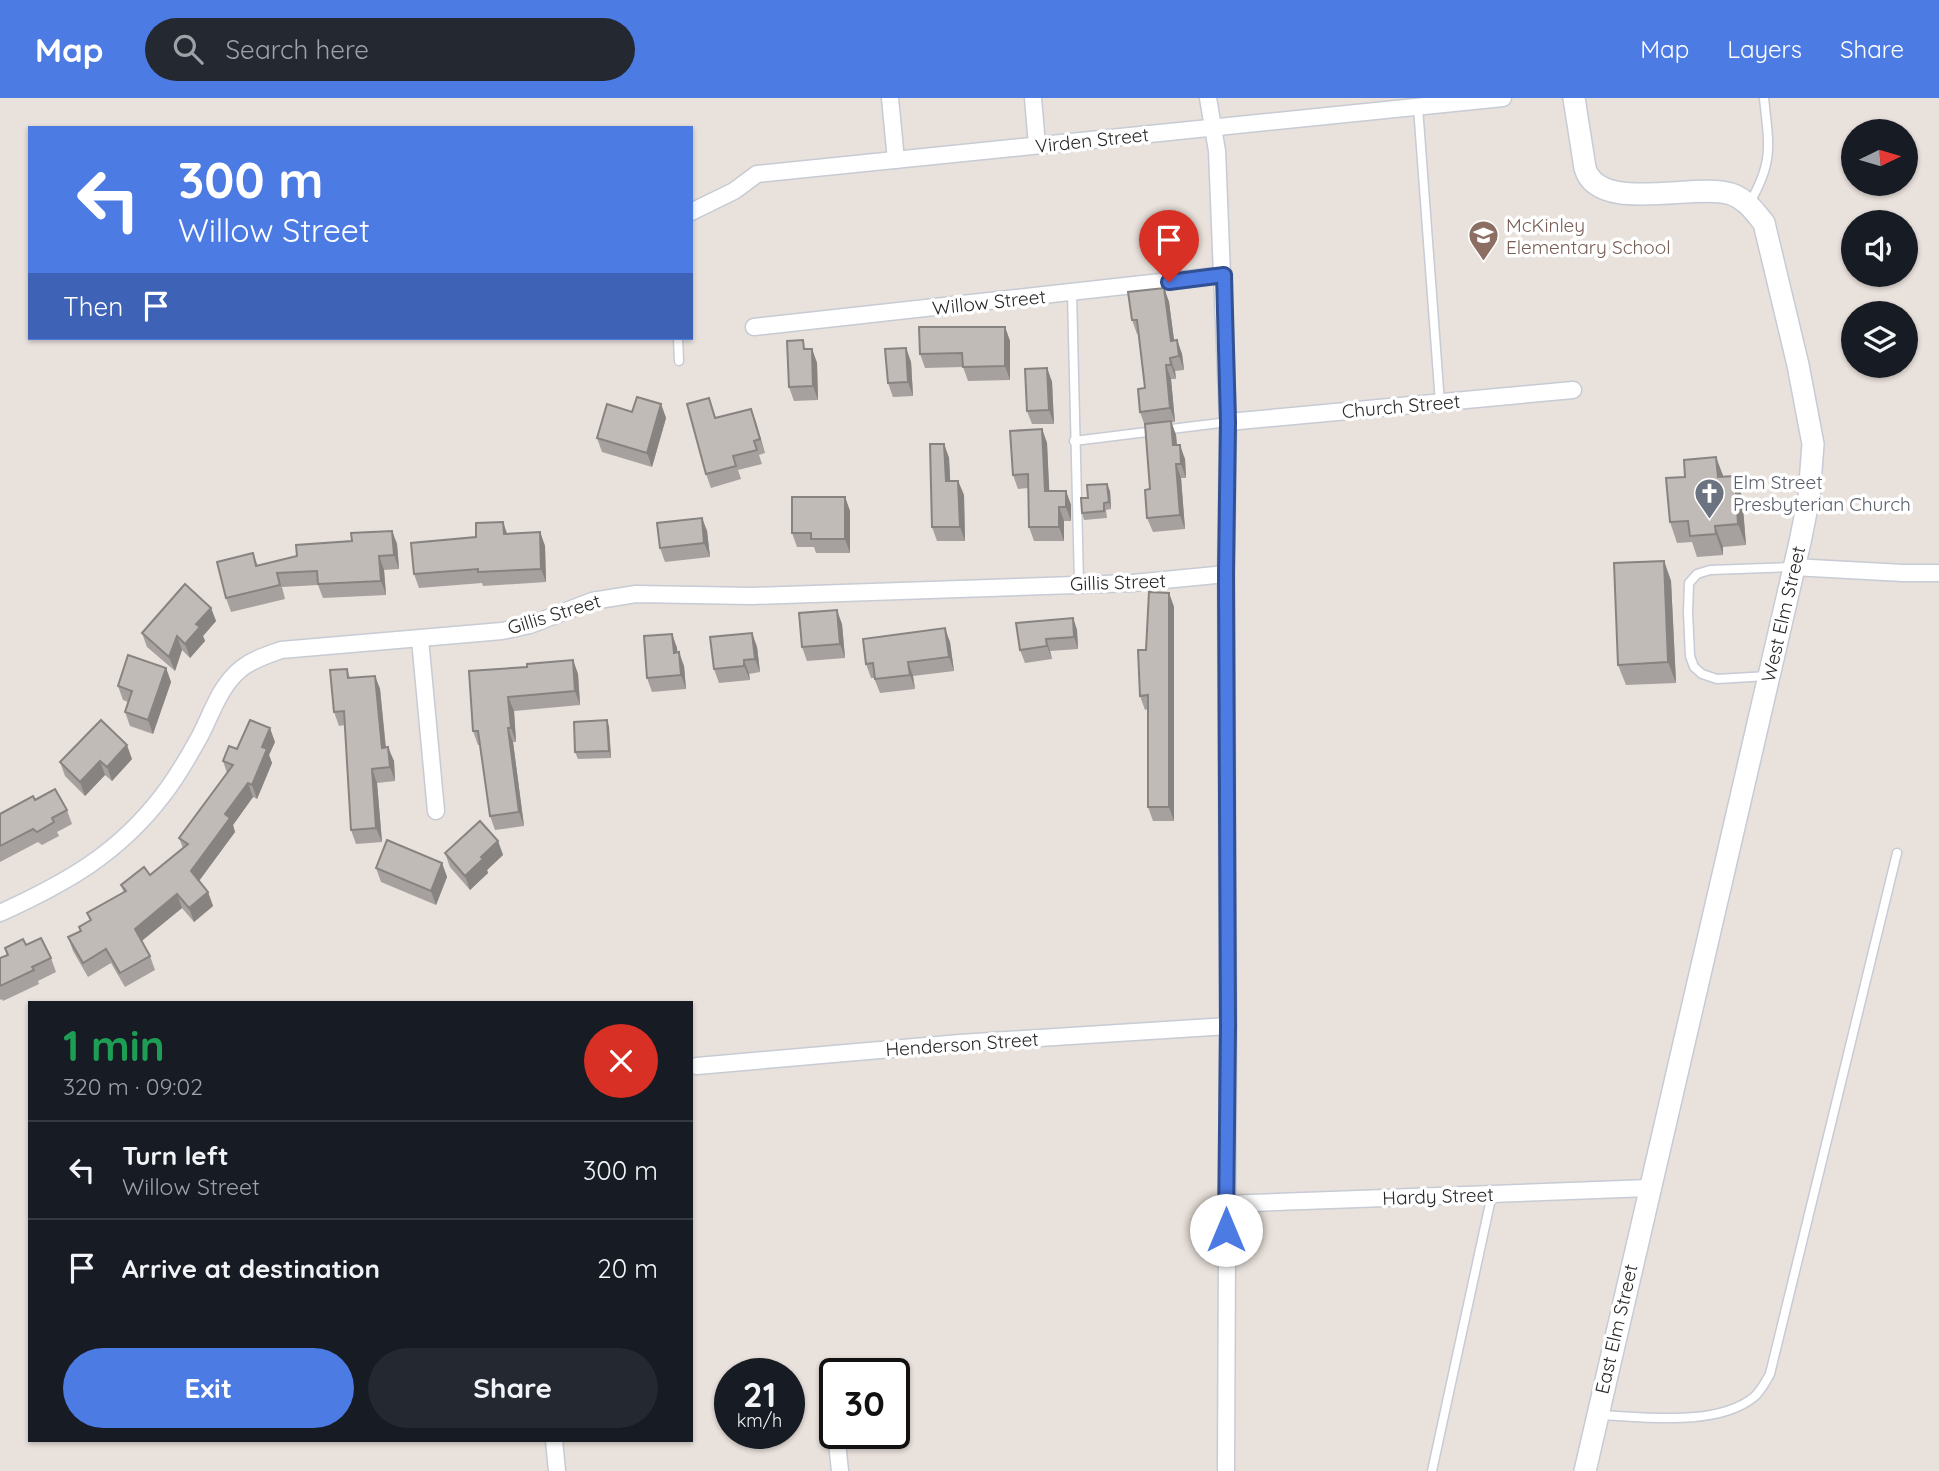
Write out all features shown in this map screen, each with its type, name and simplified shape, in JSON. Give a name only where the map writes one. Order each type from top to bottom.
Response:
[{"type":"street","points":[[890,98],[896,160]]},
{"type":"street","points":[[1033,98],[1037,145]]},
{"type":"street","points":[[1208,98],[1217,151],[1228,422],[1226,1471]]},
{"type":"street","name":"Virden Street","points":[[693,211],[734,191],[757,174],[1503,98]]},
{"type":"street","points":[[1574,98],[1585,168],[1588,178],[1595,185],[1610,191],[1643,194],[1718,191],[1733,195],[1749,204]]},
{"type":"street","name":"West Elm Street","points":[[1649,1188],[1810,497],[1813,444],[1773,254],[1764,223],[1749,204]]},
{"type":"street","name":"Willow Street","points":[[754,327],[1224,275]]},
{"type":"street","name":"Church Street","points":[[1228,422],[1573,390]]},
{"type":"street","points":[[1793,567],[1939,573]]},
{"type":"street","name":"Gillis Street","points":[[0,914],[56,887],[111,851],[163,796],[200,736],[218,698],[240,669],[259,657],[281,650],[502,631],[530,625],[592,601],[636,594],[752,596],[1171,581],[1226,574]]},
{"type":"street","points":[[420,639],[436,811]]},
{"type":"street","name":"Henderson Street","points":[[697,1066],[960,1043],[1228,1026]]},
{"type":"street","name":"Hardy Street","points":[[1226,1204],[1649,1188]]},
{"type":"street","name":"East Elm Street","points":[[1585,1471],[1649,1188]]},
{"type":"street","points":[[554,1442],[557,1471]]},
{"type":"street","points":[[838,1449],[840,1471]]},
{"type":"lane","points":[[1749,204],[1761,182],[1768,160],[1765,98]]},
{"type":"lane","points":[[1418,107],[1440,403]]},
{"type":"lane","points":[[1072,293],[1079,583]]},
{"type":"lane","points":[[678,340],[679,361]]},
{"type":"lane","points":[[1074,441],[1228,422]]},
{"type":"lane","points":[[1769,676],[1717,679],[1702,674],[1694,667],[1690,656],[1689,583],[1710,570],[1793,567]]},
{"type":"lane","points":[[1597,1415],[1686,1419],[1734,1408],[1756,1396],[1770,1374],[1897,853]]},
{"type":"lane","points":[[1432,1471],[1492,1194]]},
{"type":"building","points":[[1164,288],[1171,341],[1177,340],[1179,356],[1170,358],[1171,365],[1166,365],[1170,408],[1140,412],[1138,389],[1145,388],[1137,320],[1132,320],[1128,292]]},
{"type":"building","points":[[919,327],[1005,327],[1005,366],[963,367],[962,353],[920,354]]},
{"type":"building","points":[[803,340],[804,349],[812,349],[813,386],[789,387],[787,341]]},
{"type":"building","points":[[906,348],[908,382],[888,383],[885,349]]},
{"type":"building","points":[[1047,368],[1049,410],[1027,411],[1025,369]]},
{"type":"building","points":[[637,397],[661,404],[647,453],[597,438],[607,404],[632,412]]},
{"type":"building","points":[[709,398],[715,418],[751,409],[760,439],[754,441],[757,450],[733,456],[736,466],[706,474],[687,404]]},
{"type":"building","points":[[1171,421],[1173,445],[1180,445],[1181,464],[1176,464],[1180,515],[1147,518],[1145,490],[1150,489],[1145,424]]},
{"type":"building","points":[[1042,429],[1045,491],[1066,491],[1066,507],[1059,507],[1059,527],[1029,527],[1028,474],[1013,475],[1010,431]]},
{"type":"building","points":[[930,444],[944,444],[946,481],[958,481],[960,527],[932,527]]},
{"type":"building","name":"Elm Street Presbyterian Church","points":[[1716,457],[1718,477],[1735,476],[1738,524],[1715,526],[1716,534],[1690,536],[1688,521],[1670,522],[1666,478],[1685,477],[1684,460]]},
{"type":"building","points":[[1107,484],[1109,502],[1104,503],[1104,511],[1082,513],[1081,498],[1088,498],[1087,485]]},
{"type":"building","points":[[792,497],[845,497],[845,539],[811,539],[811,533],[792,533]]},
{"type":"building","points":[[702,518],[704,543],[660,548],[657,523]]},
{"type":"building","points":[[503,522],[504,534],[540,532],[541,569],[478,572],[478,569],[414,574],[411,543],[476,537],[476,523]]},
{"type":"building","points":[[392,531],[394,555],[379,556],[381,581],[318,584],[317,571],[277,573],[280,585],[226,598],[217,562],[253,553],[256,566],[297,556],[296,545],[352,541],[351,533]]},
{"type":"building","points":[[1664,561],[1668,662],[1618,665],[1614,563]]},
{"type":"building","points":[[185,584],[211,608],[196,624],[200,627],[185,644],[177,636],[169,657],[142,633]]},
{"type":"building","points":[[1149,592],[1169,593],[1169,807],[1148,807],[1148,695],[1140,696],[1138,650],[1146,650]]},
{"type":"building","points":[[837,610],[840,644],[802,647],[799,613]]},
{"type":"building","points":[[1073,618],[1074,637],[1046,639],[1047,646],[1020,650],[1016,623]]},
{"type":"building","points":[[945,628],[949,657],[908,662],[910,675],[875,679],[873,663],[866,664],[863,639]]},
{"type":"building","points":[[752,633],[755,659],[744,660],[744,666],[714,669],[710,637]]},
{"type":"building","points":[[672,634],[674,653],[679,652],[681,675],[647,678],[644,636]]},
{"type":"building","points":[[128,655],[166,668],[148,720],[125,712],[132,691],[118,686]]},
{"type":"building","points":[[573,660],[575,691],[508,697],[511,728],[508,728],[519,812],[490,816],[478,731],[473,731],[469,671],[527,667],[527,664]]},
{"type":"building","points":[[347,669],[348,678],[375,676],[382,748],[388,747],[390,767],[372,769],[376,828],[351,830],[344,711],[334,712],[330,670]]},
{"type":"building","points":[[101,720],[127,745],[107,767],[100,761],[80,782],[60,762]]},
{"type":"building","points":[[250,720],[270,728],[262,747],[267,749],[252,785],[248,783],[225,814],[230,818],[191,871],[208,892],[189,908],[177,894],[135,929],[150,956],[120,973],[106,949],[83,963],[68,937],[81,931],[79,927],[91,920],[87,913],[126,891],[121,885],[144,867],[150,875],[188,844],[179,838],[233,765],[223,761],[229,746],[237,749]]},
{"type":"building","points":[[607,720],[609,751],[575,752],[574,722]]},
{"type":"building","points":[[55,789],[67,810],[52,818],[54,822],[37,832],[33,829],[0,846],[0,814],[33,796],[35,800]]},
{"type":"building","points":[[480,821],[498,841],[465,876],[445,853]]},
{"type":"building","points":[[387,840],[442,863],[431,891],[376,868]]},
{"type":"building","points":[[41,938],[51,958],[32,967],[34,970],[0,986],[0,958],[8,955],[5,948],[23,939],[26,945]]},
{"type":"place","name":"McKinley Elementary School","points":[[1483,263]]},
{"type":"place","name":"Elm Street Presbyterian Church","points":[[1710,520]]},
{"type":"route","points":[[1169,282],[1224,275],[1228,422],[1226,1230]]}]
